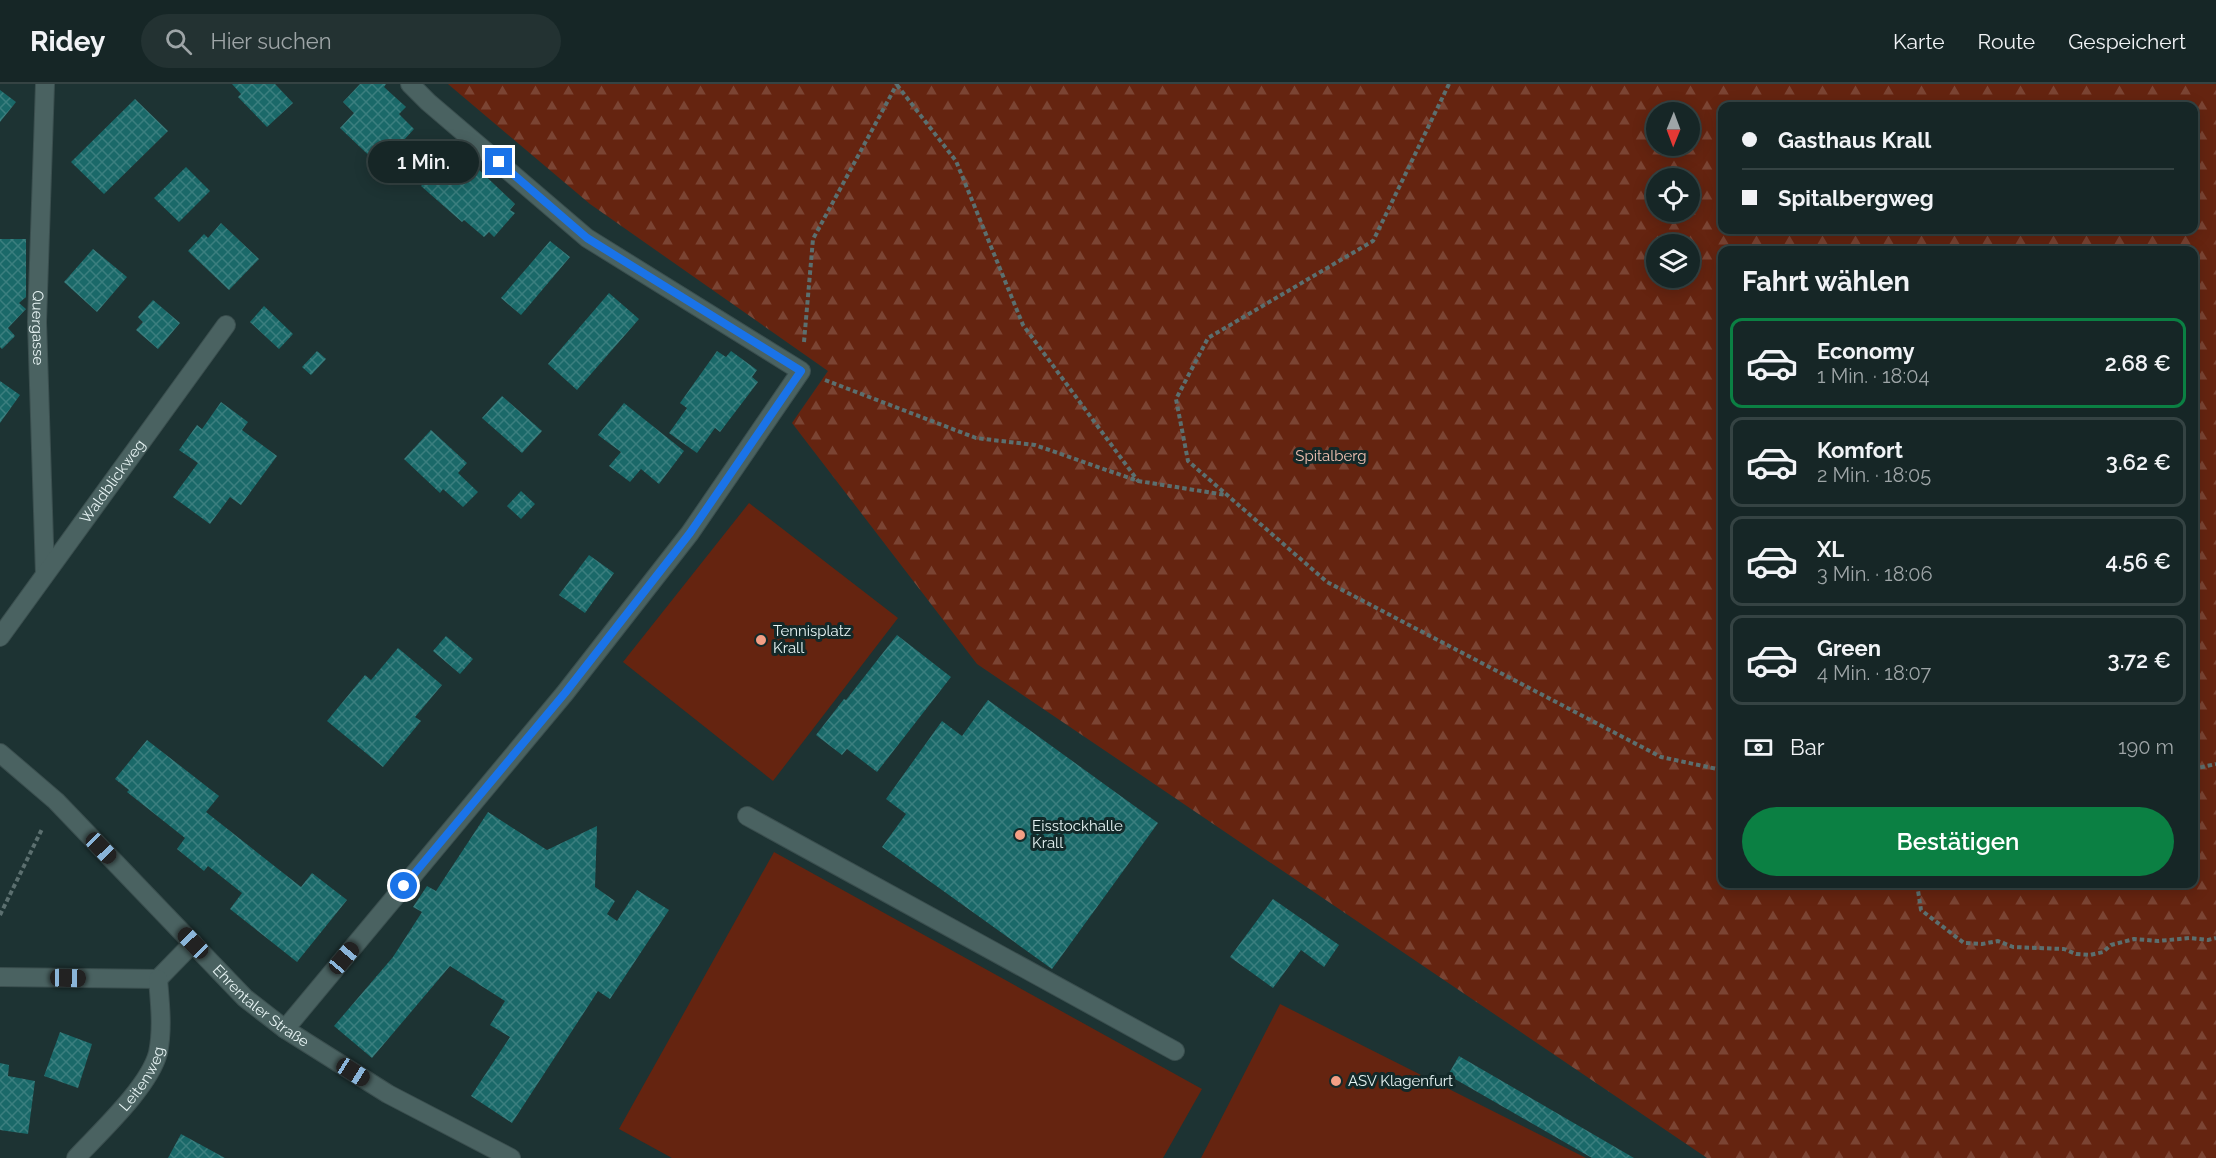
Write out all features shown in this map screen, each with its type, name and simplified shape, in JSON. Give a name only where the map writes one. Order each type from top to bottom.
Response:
[{"type":"street","name":"Quergasse","points":[[45,84],[38,322],[45,574]]},
{"type":"street","points":[[285,1029],[565,693],[646,590],[690,533],[801,371],[587,238],[437,110],[410,84]]},
{"type":"street","name":"Waldblickweg","points":[[0,637],[226,325]]},
{"type":"street","name":"Ehrentaler Straße","points":[[0,753],[56,801],[245,998],[285,1029],[388,1094],[511,1158]]},
{"type":"street","points":[[747,816],[1175,1052]]},
{"type":"street","points":[[0,977],[158,979],[193,943]]},
{"type":"street","name":"Leitenweg","points":[[76,1158],[138,1090],[157,1055],[162,1023],[158,979]]},
{"type":"path","points":[[1138,481],[1023,325],[956,161],[897,84],[813,239],[801,371],[976,438],[1035,445],[1138,481],[1226,495]]},
{"type":"path","points":[[1449,84],[1373,241],[1208,338],[1176,399],[1188,461],[1327,582],[1661,757],[1718,769]]},
{"type":"path","points":[[2198,768],[2216,764]]},
{"type":"path","points":[[0,915],[56,801]]},
{"type":"path","points":[[1918,888],[1921,910],[1964,943],[1982,944],[1998,941],[2013,948],[2064,949],[2076,954],[2090,955],[2103,952],[2118,942],[2134,939],[2158,941],[2216,938]]},
{"type":"green space","name":"Spitalberg","points":[[448,84],[2216,84],[2216,1158],[1707,1158],[977,664],[792,423],[828,371],[590,204]]},
{"type":"green space","name":"Tennisplatz Krall","points":[[749,503],[898,618],[773,781],[623,662]]},
{"type":"green space","points":[[774,852],[1202,1089],[1163,1158],[672,1158],[619,1129]]},
{"type":"green space","name":"ASV Klagenfurt","points":[[1280,1004],[1586,1158],[1201,1158]]},
{"type":"building","points":[[232,84],[275,84],[293,103],[267,127],[238,97],[241,94]]},
{"type":"building","points":[[360,84],[386,84],[384,87],[406,107],[399,114],[414,129],[380,166],[340,128],[354,113],[343,102]]},
{"type":"building","points":[[0,90],[16,102],[0,122]]},
{"type":"building","points":[[135,99],[168,131],[104,194],[71,162]]},
{"type":"building","points":[[456,148],[515,204],[510,210],[515,213],[494,237],[489,232],[484,237],[464,220],[462,222],[421,186]]},
{"type":"building","points":[[186,167],[210,191],[179,222],[154,198]]},
{"type":"building","points":[[221,223],[259,259],[229,290],[188,251],[204,234],[208,238]]},
{"type":"building","points":[[0,239],[26,239],[26,297],[19,303],[26,309],[8,328],[15,336],[2,349],[0,347]]},
{"type":"building","points":[[550,241],[570,257],[521,315],[501,298]]},
{"type":"building","points":[[93,249],[127,277],[97,312],[64,282]]},
{"type":"building","points":[[609,293],[639,319],[577,390],[548,364]]},
{"type":"building","points":[[153,300],[180,323],[158,349],[136,330],[143,322],[138,317]]},
{"type":"building","points":[[264,306],[293,334],[279,349],[250,322]]},
{"type":"building","points":[[317,351],[326,359],[311,375],[302,367]]},
{"type":"building","points":[[717,351],[726,357],[731,351],[757,370],[752,377],[758,382],[720,432],[715,428],[697,453],[669,433],[687,408],[680,403]]},
{"type":"building","points":[[0,381],[20,395],[0,423]]},
{"type":"building","points":[[502,396],[542,431],[522,453],[482,418]]},
{"type":"building","points":[[221,402],[248,422],[242,430],[277,456],[241,505],[230,497],[210,524],[173,497],[198,463],[179,450],[197,425],[202,429]]},
{"type":"building","points":[[624,403],[684,451],[659,484],[641,469],[630,482],[609,466],[621,452],[598,435]]},
{"type":"building","points":[[431,430],[467,463],[458,473],[478,492],[463,507],[443,489],[440,493],[404,459]]},
{"type":"building","points":[[521,491],[535,504],[521,519],[507,506]]},
{"type":"building","points":[[589,555],[614,573],[585,613],[559,595]]},
{"type":"building","points":[[897,635],[951,677],[877,772],[847,749],[842,755],[816,735]]},
{"type":"building","points":[[446,636],[473,659],[460,674],[433,651]]},
{"type":"building","points":[[398,648],[442,685],[415,717],[421,721],[383,767],[327,721],[365,675],[371,680]]},
{"type":"building","name":"Eisstockhalle Krall","points":[[988,700],[1158,823],[1052,969],[882,847],[906,814],[886,799],[942,721],[962,736]]},
{"type":"building","points":[[147,740],[219,796],[206,812],[301,887],[312,873],[347,900],[297,962],[230,909],[242,893],[208,866],[204,871],[177,849],[185,838],[127,792],[129,790],[115,779]]},
{"type":"building","points":[[488,812],[547,850],[597,826],[595,887],[615,901],[607,914],[617,921],[637,890],[669,910],[610,999],[598,991],[512,1123],[471,1096],[510,1037],[490,1025],[505,1001],[450,966],[372,1058],[334,1026],[393,957],[422,912],[413,907],[427,886],[436,891]]},
{"type":"building","points":[[1273,899],[1339,945],[1324,967],[1301,950],[1273,988],[1230,957]]},
{"type":"building","points":[[60,1032],[92,1044],[78,1088],[44,1076]]},
{"type":"building","points":[[1459,1056],[1634,1158],[1592,1158],[1448,1075]]},
{"type":"building","points":[[0,1063],[9,1065],[8,1076],[35,1081],[28,1134],[0,1130]]},
{"type":"building","points":[[181,1134],[225,1158],[168,1158]]},
{"type":"place","name":"Tennisplatz Krall","points":[[761,640]]},
{"type":"place","name":"Eisstockhalle Krall","points":[[1020,835]]},
{"type":"place","name":"ASV Klagenfurt","points":[[1336,1081]]},
{"type":"route","points":[[404,886],[565,693],[690,533],[801,371],[587,238],[499,162]]}]
